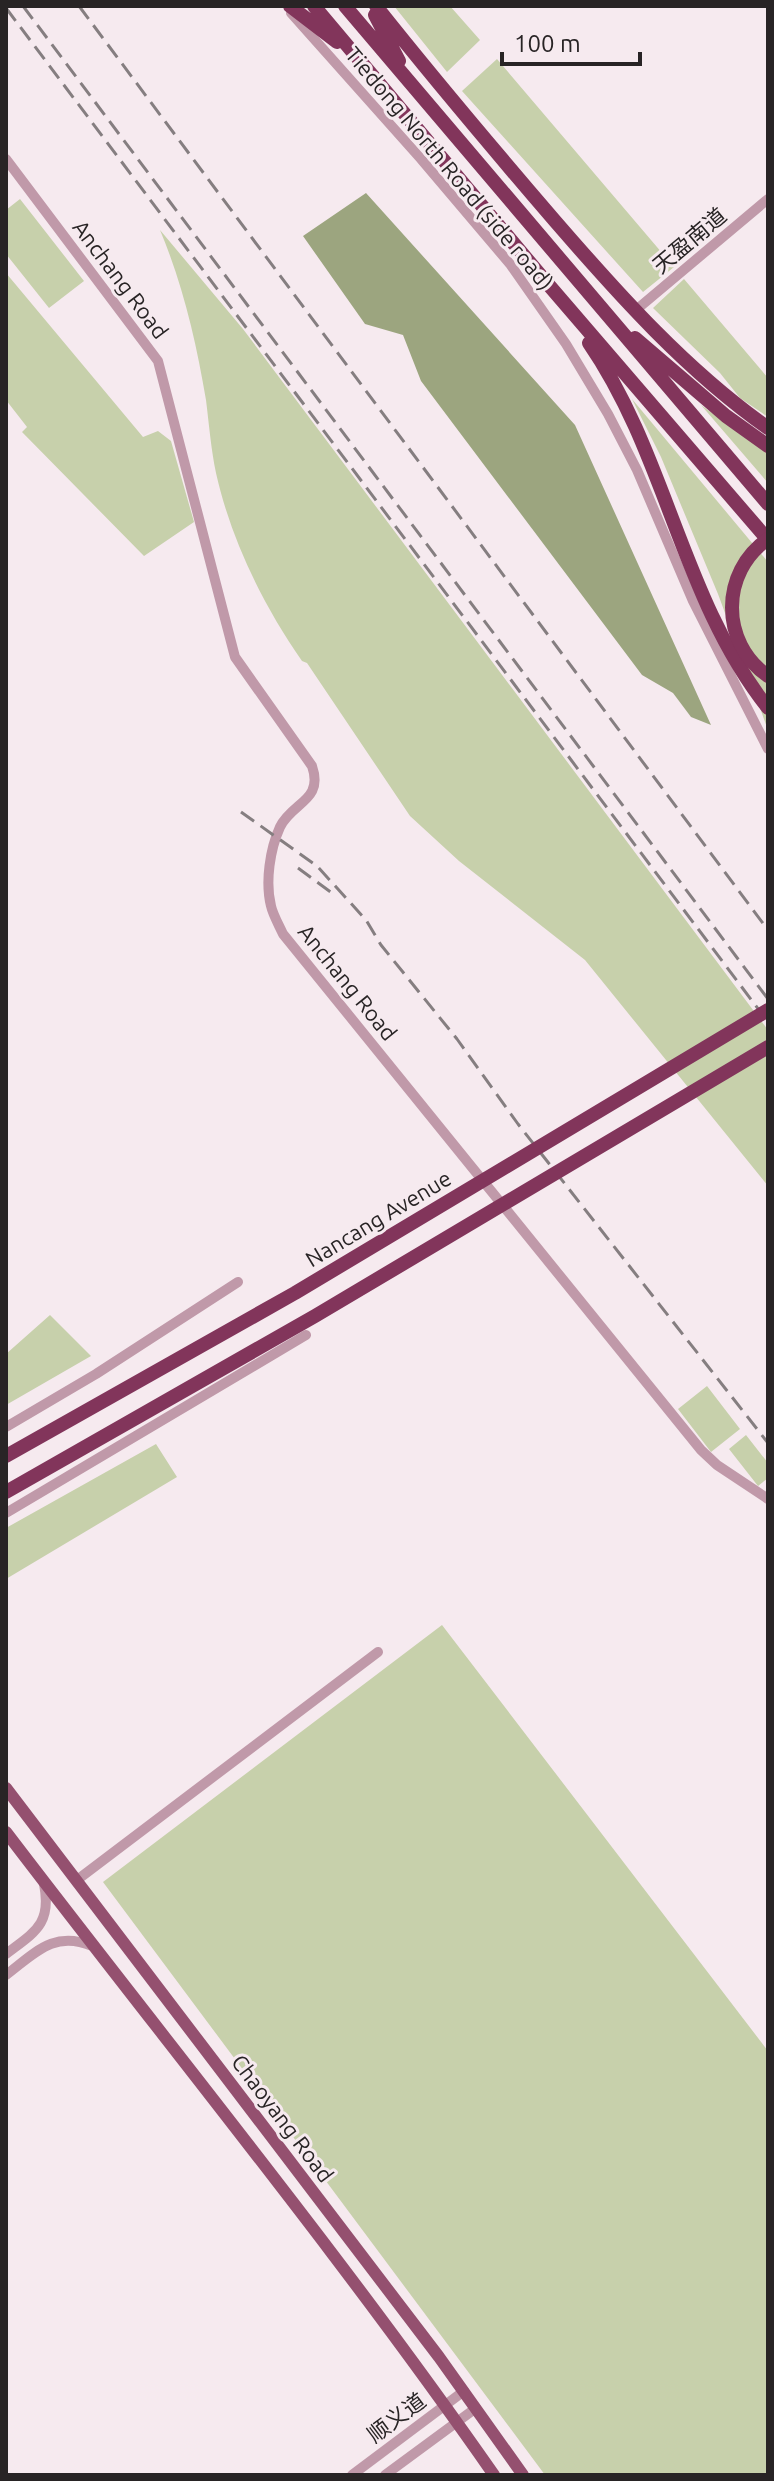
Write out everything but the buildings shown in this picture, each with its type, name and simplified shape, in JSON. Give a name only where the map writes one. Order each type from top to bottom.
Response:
[{"type":"highway","points":[[287,6],[356,57]]},
{"type":"highway","points":[[314,6],[550,287],[768,539],[739,571],[732,605],[733,624],[742,650],[768,676]]},
{"type":"highway","points":[[345,6],[768,504]]},
{"type":"highway","points":[[373,6],[411,86]]},
{"type":"highway","points":[[373,6],[597,270],[708,381],[768,428]]},
{"type":"highway","points":[[550,287],[618,389],[729,649],[768,708]]},
{"type":"highway","points":[[597,304],[726,416],[768,446]]},
{"type":"highway","name":"Nancang Avenue","points":[[6,1456],[295,1293],[768,1010]]},
{"type":"highway","points":[[6,1492],[315,1316],[768,1047]]},
{"type":"main road","name":"Chaoyang Road","points":[[6,1788],[464,2391],[523,2475]]},
{"type":"main road","name":"Chaoyang Road","points":[[6,1832],[445,2405],[494,2475]]},
{"type":"street","name":"Tiedong North Road (side road)","points":[[287,6],[510,264],[566,344],[595,389],[637,470],[693,601],[768,749]]},
{"type":"street","name":"Anchang Road","points":[[6,159],[158,361],[235,657],[241,670],[312,766],[316,777],[312,792],[281,825],[270,863],[271,905],[283,934],[701,1450],[717,1465],[768,1499]]},
{"type":"street","name":"天盈南道","points":[[636,310],[768,199]]},
{"type":"street","points":[[6,1427],[96,1374],[238,1282]]},
{"type":"street","points":[[6,1513],[306,1335]]},
{"type":"street","points":[[77,1880],[378,1652]]},
{"type":"street","points":[[6,1954],[39,1928],[47,1898],[43,1882]]},
{"type":"street","points":[[6,1975],[47,1944],[66,1940],[92,1946]]},
{"type":"street","name":"顺义道","points":[[352,2475],[464,2391]]},
{"type":"street","name":"顺义道","points":[[385,2475],[476,2408]]},
{"type":"shaded area","points":[[394,6],[450,6],[480,40],[447,72]]},
{"type":"shaded area","points":[[497,59],[674,267],[643,292],[462,91]]},
{"type":"shaded area","points":[[366,193],[575,425],[711,725],[691,717],[673,693],[642,675],[421,381],[403,335],[365,324],[303,236]]},
{"type":"shaded area","points":[[20,199],[84,281],[49,308],[6,254],[6,210]]},
{"type":"shaded area","points":[[160,230],[243,329],[768,1030],[768,1186],[585,960],[459,861],[410,816],[307,663],[302,661],[288,640],[250,571],[222,498],[193,335]]},
{"type":"shaded area","points":[[6,273],[143,437],[158,431],[171,441],[194,522],[144,556],[22,432],[27,427],[6,400]]},
{"type":"shaded area","points":[[684,279],[768,378],[768,417],[740,398],[720,373],[653,308]]},
{"type":"shaded area","points":[[632,399],[768,562],[768,730],[718,594],[661,457]]},
{"type":"shaded area","points":[[701,405],[768,454],[768,483]]},
{"type":"shaded area","points":[[50,1315],[91,1356],[6,1405],[6,1354]]},
{"type":"shaded area","points":[[707,1386],[740,1429],[711,1452],[678,1409]]},
{"type":"shaded area","points":[[746,1435],[768,1463],[768,1478],[758,1486],[729,1449]]},
{"type":"shaded area","points":[[156,1444],[177,1477],[6,1579],[6,1528]]},
{"type":"shaded area","points":[[442,1625],[768,2051],[768,2475],[545,2475],[103,1882]]},
{"type":"railway","points":[[23,6],[768,999]]},
{"type":"railway","points":[[79,6],[768,930]]},
{"type":"railway","points":[[6,8],[768,1022]]},
{"type":"railway","points":[[241,812],[317,866],[366,920],[381,945],[457,1039],[518,1124],[768,1443]]},
{"type":"railway","points":[[298,868],[332,893]]}]
